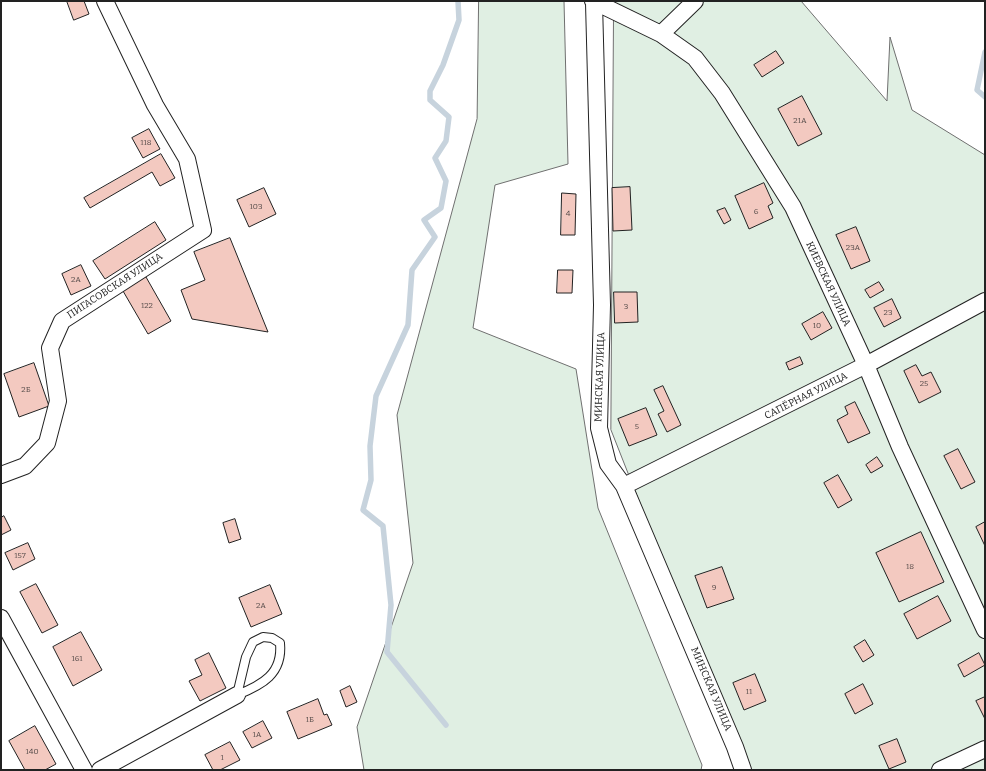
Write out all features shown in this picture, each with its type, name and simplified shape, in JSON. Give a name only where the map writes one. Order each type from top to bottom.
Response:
[{"type":"street","name":"ПИГАСОВСКАЯ УЛИЦА","points":[[1,475],[24,466],[47,443],[58,401],[50,348],[62,321],[202,230],[187,159],[155,105],[105,1]]},
{"type":"street","points":[[661,34],[695,1]]},
{"type":"street","name":"КИЕВСКАЯ УЛИЦА","points":[[594,2],[661,34],[695,58],[722,93],[793,207],[866,365],[900,447],[985,630]]},
{"type":"street","name":"МИНСКАЯ УЛИЦА","points":[[594,2],[602,305],[599,428],[608,464],[624,486],[735,747],[743,770]]},
{"type":"street","name":"САПЁРНАЯ УЛИЦА","points":[[624,486],[866,365],[985,301]]},
{"type":"street","points":[[1,618],[84,770]]},
{"type":"street","points":[[100,770],[237,695]]},
{"type":"street","points":[[940,770],[985,749]]},
{"type":"lane","points":[[263,637],[272,638],[280,643],[281,655],[273,674],[260,686],[237,695],[240,675],[253,642],[263,637]]},
{"type":"green space","points":[[479,1],[564,1],[568,164],[495,185],[473,328],[576,369],[598,508],[702,765],[701,770],[364,770],[357,727],[413,563],[397,415],[477,119]]},
{"type":"green space","points":[[614,1],[801,1],[887,101],[890,37],[912,110],[985,155],[985,770],[745,770],[611,430]]},
{"type":"building","points":[[67,1],[84,1],[89,14],[74,20]]},
{"type":"building","points":[[776,51],[784,63],[762,77],[754,65]]},
{"type":"building","points":[[802,96],[822,134],[798,146],[778,109]]},
{"type":"building","points":[[149,129],[160,149],[143,158],[132,138]]},
{"type":"building","points":[[161,154],[175,178],[160,186],[152,172],[90,208],[84,198]]},
{"type":"building","points":[[764,183],[773,203],[768,206],[773,218],[749,229],[735,196]]},
{"type":"building","points":[[630,187],[632,230],[613,231],[612,188]]},
{"type":"building","points":[[264,188],[276,214],[249,227],[237,200]]},
{"type":"building","points":[[562,193],[576,194],[575,235],[561,235]]},
{"type":"building","points":[[725,208],[731,220],[724,224],[717,211]]},
{"type":"building","points":[[155,222],[166,240],[105,279],[93,261]]},
{"type":"building","points":[[856,227],[870,261],[851,269],[836,235]]},
{"type":"building","points":[[230,238],[268,332],[192,319],[181,290],[205,280],[194,252]]},
{"type":"building","points":[[81,265],[91,286],[71,295],[62,274]]},
{"type":"building","points":[[558,270],[573,270],[572,293],[557,293]]},
{"type":"building","points":[[146,277],[171,321],[148,334],[123,291]]},
{"type":"building","points":[[879,282],[884,290],[870,298],[865,290]]},
{"type":"building","points":[[614,292],[637,292],[638,322],[615,323]]},
{"type":"building","points":[[892,299],[901,318],[884,327],[874,308]]},
{"type":"building","points":[[823,312],[832,328],[811,340],[802,324]]},
{"type":"building","points":[[800,357],[803,364],[789,370],[786,363]]},
{"type":"building","points":[[34,363],[49,406],[19,417],[4,374]]},
{"type":"building","points":[[916,365],[922,376],[931,372],[941,392],[919,403],[904,371]]},
{"type":"building","points":[[663,386],[681,425],[667,432],[658,414],[664,411],[654,390]]},
{"type":"building","points":[[855,402],[870,433],[848,443],[837,420],[848,414],[845,407]]},
{"type":"building","points":[[646,408],[657,435],[629,446],[618,419]]},
{"type":"building","points":[[958,449],[975,482],[961,489],[944,456]]},
{"type":"building","points":[[877,457],[883,466],[871,473],[866,465]]},
{"type":"building","points":[[838,475],[852,500],[838,508],[824,483]]},
{"type":"building","points":[[4,516],[11,530],[1,535],[1,518]]},
{"type":"building","points":[[235,519],[241,539],[229,543],[223,523]]},
{"type":"building","points":[[985,522],[985,546],[976,527]]},
{"type":"building","points":[[921,532],[944,582],[899,602],[876,553]]},
{"type":"building","points":[[28,543],[35,559],[13,570],[5,553]]},
{"type":"building","points":[[722,567],[734,599],[707,608],[695,576]]},
{"type":"building","points":[[36,584],[58,625],[42,633],[20,592]]},
{"type":"building","points":[[270,585],[282,614],[251,627],[239,598]]},
{"type":"building","points":[[938,596],[951,621],[917,639],[904,614]]},
{"type":"building","points":[[81,632],[102,670],[73,686],[53,647]]},
{"type":"building","points":[[865,640],[874,655],[863,662],[854,647]]},
{"type":"building","points":[[209,653],[226,688],[200,701],[189,681],[202,675],[195,660]]},
{"type":"building","points":[[979,653],[985,665],[964,677],[958,665]]},
{"type":"building","points":[[755,674],[766,701],[744,710],[733,683]]},
{"type":"building","points":[[863,684],[873,704],[855,714],[845,694]]},
{"type":"building","points":[[350,686],[357,702],[346,707],[340,691]]},
{"type":"building","points":[[985,697],[985,719],[976,701]]},
{"type":"building","points":[[318,699],[324,715],[327,714],[332,725],[298,739],[287,712]]},
{"type":"building","points":[[263,721],[272,738],[252,748],[243,732]]},
{"type":"building","points":[[35,726],[56,764],[45,770],[25,770],[9,741]]},
{"type":"building","points":[[897,739],[906,762],[889,769],[879,746]]},
{"type":"building","points":[[230,742],[240,760],[220,770],[213,770],[205,755]]},
{"type":"waterway","points":[[446,725],[387,652],[391,605],[383,526],[363,510],[371,480],[370,446],[376,396],[408,325],[412,270],[435,237],[424,220],[441,208],[446,181],[435,158],[446,141],[449,117],[430,100],[430,91],[443,65],[459,20],[458,1]]},
{"type":"waterway","points":[[985,52],[977,90],[985,97]]}]
